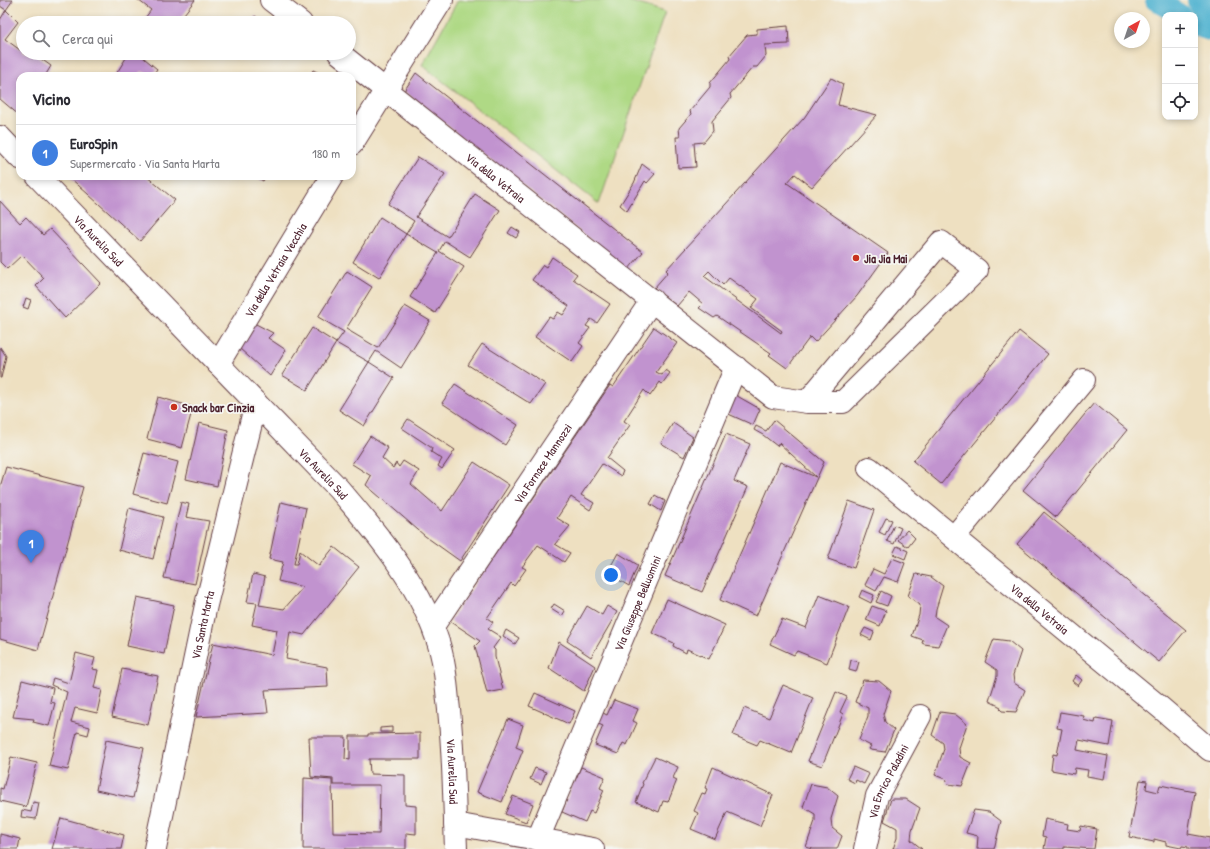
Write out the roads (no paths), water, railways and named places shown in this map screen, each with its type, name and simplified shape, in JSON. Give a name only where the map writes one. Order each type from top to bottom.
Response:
[{"type":"street","points":[[272,0],[292,16]]},
{"type":"street","points":[[356,137],[442,0]]},
{"type":"street","name":"Via della Vetraia","points":[[348,60],[773,397],[807,402],[843,402],[977,270],[941,242],[807,402]]},
{"type":"street","points":[[0,137],[16,154]]},
{"type":"street","name":"Via Aurelia Sud","points":[[41,180],[338,488],[370,526],[408,581],[433,626],[444,666],[450,713],[454,769],[456,849]]},
{"type":"street","name":"Via della Vetraia Vecchia","points":[[218,364],[330,180]]},
{"type":"street","name":"Via Fornace Mannozzi","points":[[433,626],[652,300]]},
{"type":"street","name":"Via Giuseppe Belluomini","points":[[538,839],[736,367]]},
{"type":"street","points":[[954,537],[1084,380]]},
{"type":"street","name":"Via Santa Marta","points":[[155,849],[206,605],[256,403]]},
{"type":"street","name":"Via della Vetraia","points":[[869,468],[1210,750]]},
{"type":"street","name":"Via Enrico Paladini","points":[[864,849],[877,796],[920,716]]},
{"type":"street","points":[[455,824],[593,849]]},
{"type":"waterway","points":[[1156,0],[1175,12]]},
{"type":"waterway","points":[[1206,0],[1210,2]]},
{"type":"waterway","points":[[1198,26],[1210,30]]},
{"type":"place","name":"Jia Jia Mai","points":[[856,258]]},
{"type":"place","name":"Snack bar Cinzia","points":[[174,407]]},
{"type":"place","name":"EuroSpin","points":[[31,563]]}]
